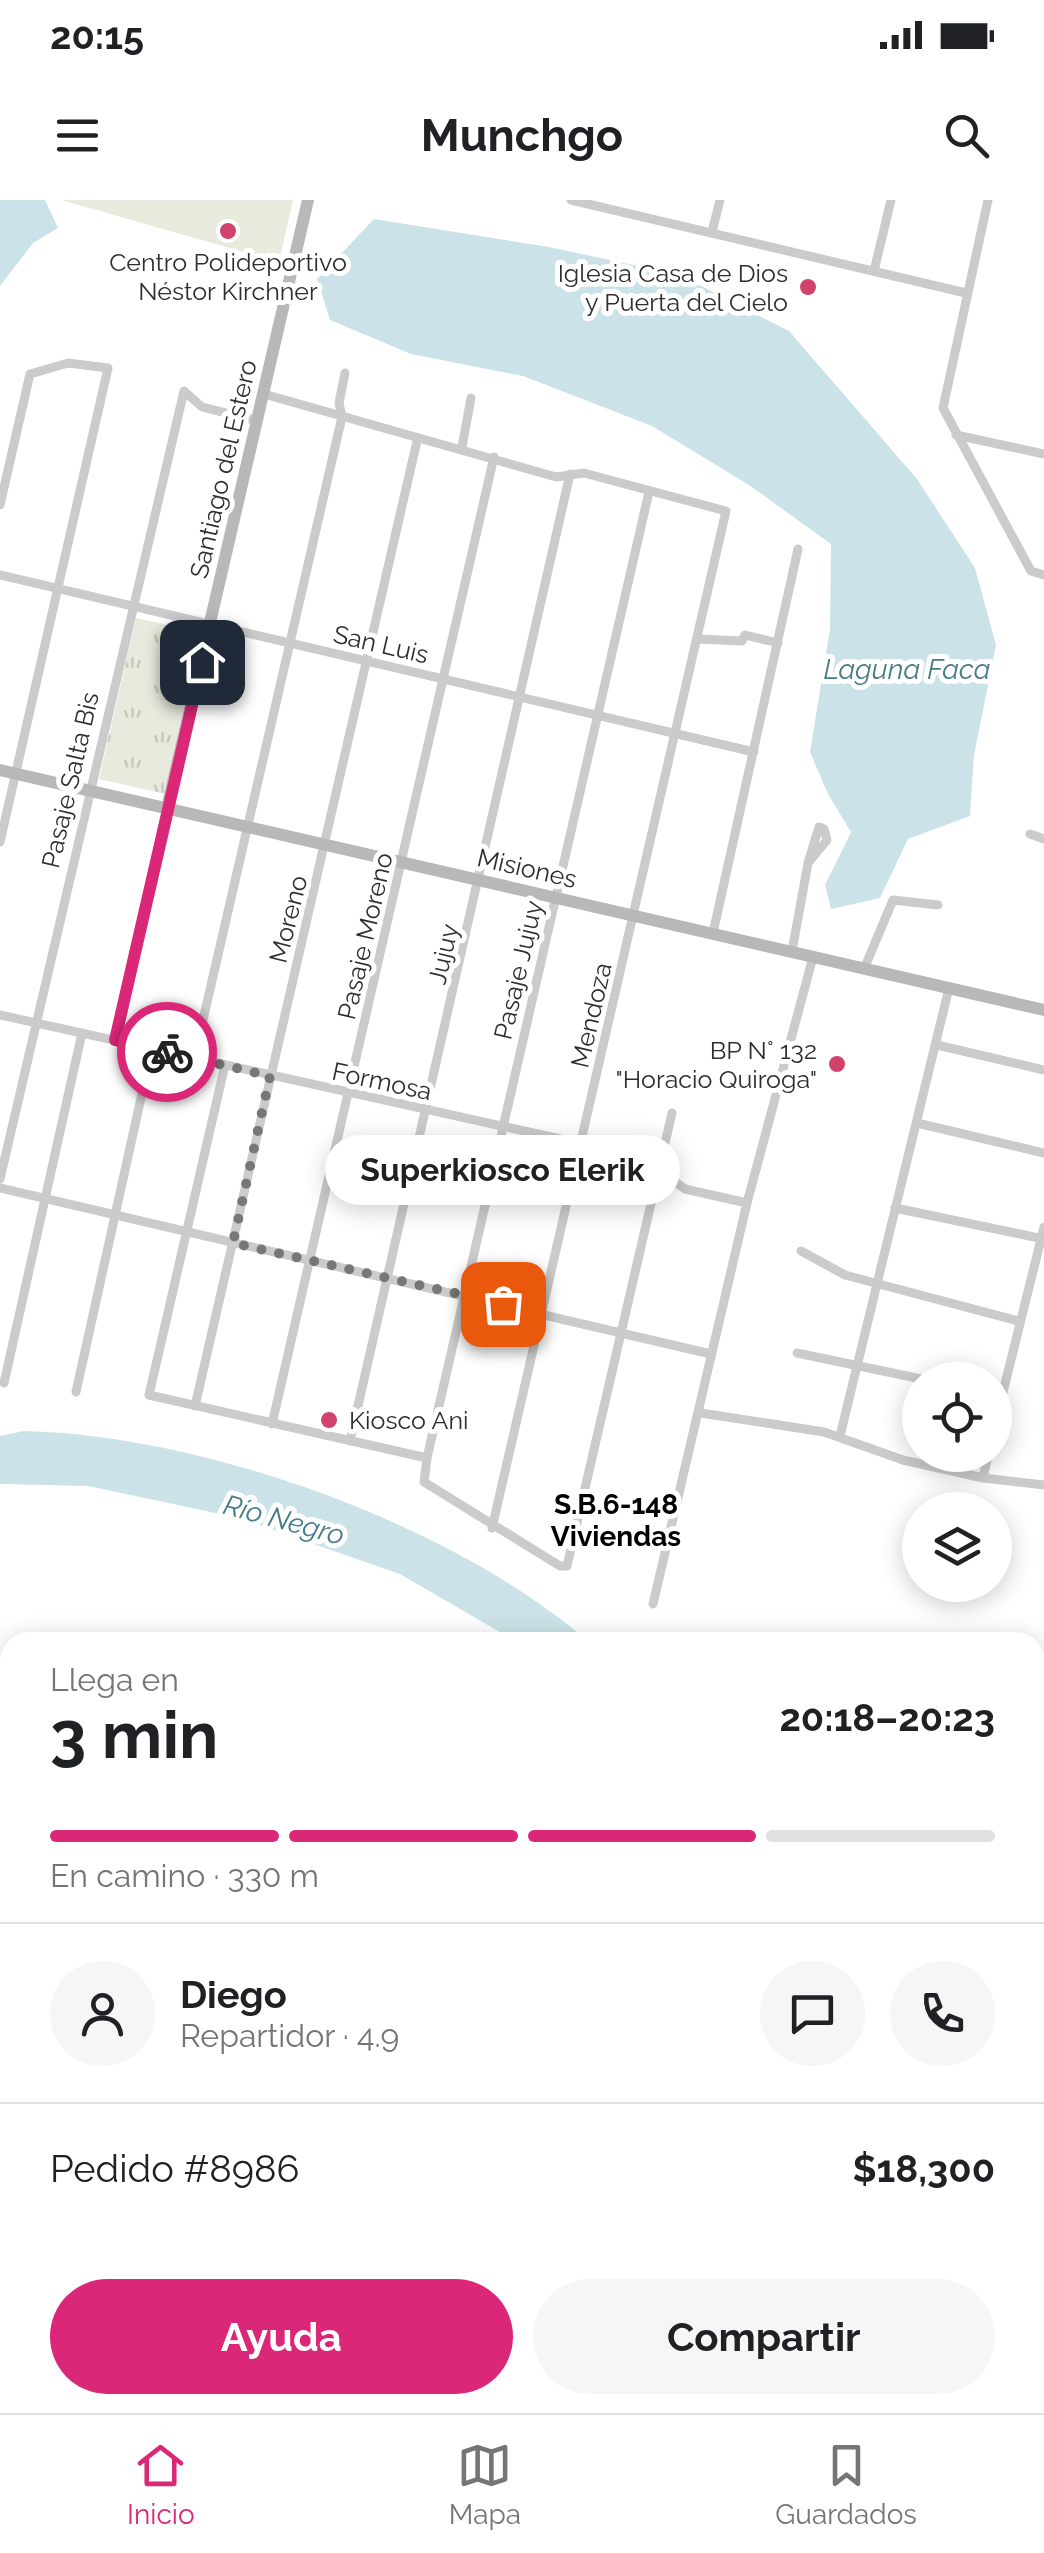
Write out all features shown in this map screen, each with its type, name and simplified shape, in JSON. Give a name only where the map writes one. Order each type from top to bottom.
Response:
[{"type":"street","name":"Santiago del Estero","points":[[115,1040],[308,200]]},
{"type":"street","points":[[571,200],[966,293]]},
{"type":"street","points":[[712,232],[720,200]]},
{"type":"street","points":[[874,270],[891,200]]},
{"type":"street","points":[[988,200],[943,408],[1032,571],[1044,575]]},
{"type":"street","points":[[0,505],[30,374],[68,364],[108,368],[0,842]]},
{"type":"street","points":[[194,1058],[342,417],[339,403],[344,373]]},
{"type":"street","name":"Pasaje Salta Bis","points":[[0,1179],[130,606],[184,391],[202,408],[258,421]]},
{"type":"street","points":[[264,394],[556,477],[570,474],[649,492]]},
{"type":"street","points":[[462,448],[472,398]]},
{"type":"street","points":[[956,435],[1044,454]]},
{"type":"street","name":"Moreno","points":[[195,1406],[417,440]]},
{"type":"street","name":"Pasaje Moreno","points":[[272,1424],[494,457]]},
{"type":"street","name":"Jujuy","points":[[350,1441],[428,1112],[570,474]]},
{"type":"street","name":"Mendoza","points":[[492,1528],[726,511],[649,492]]},
{"type":"street","name":"Pasaje Jujuy","points":[[427,1458],[649,492]]},
{"type":"street","points":[[713,933],[798,550]]},
{"type":"street","name":"San Luis","points":[[0,575],[754,752]]},
{"type":"street","points":[[698,639],[742,641],[745,636],[778,643]]},
{"type":"street","name":"Misiones","points":[[0,770],[1044,1010]]},
{"type":"street","points":[[1030,834],[1044,840]]},
{"type":"street","points":[[792,952],[808,863]]},
{"type":"street","points":[[864,968],[893,900],[938,905]]},
{"type":"street","points":[[653,1604],[748,1204],[813,957]]},
{"type":"street","points":[[840,1436],[861,1366],[949,988]]},
{"type":"street","name":"Formosa","points":[[0,1014],[582,1144],[658,1170],[685,1189],[748,1204]]},
{"type":"street","points":[[4,1383],[82,1033]]},
{"type":"street","points":[[937,1046],[1044,1070]]},
{"type":"street","points":[[76,1392],[152,1048]]},
{"type":"street","points":[[225,1065],[149,1395],[427,1458],[424,1482],[492,1528],[549,1561],[567,1566],[672,1113]]},
{"type":"street","points":[[916,1123],[1044,1153]]},
{"type":"street","points":[[0,1188],[711,1354]]},
{"type":"street","points":[[896,1208],[1043,1235],[1007,1362]]},
{"type":"street","points":[[801,1251],[846,1275],[1018,1321]]},
{"type":"street","points":[[797,1354],[902,1375]]},
{"type":"street","points":[[701,1413],[840,1436],[903,1460],[983,1478],[1044,1485]]},
{"type":"street","points":[[983,1478],[984,1472]]},
{"type":"green space","name":"Centro Polideportivo Néstor Kirchner","points":[[61,200],[293,200],[279,262]]},
{"type":"green space","points":[[136,618],[200,632],[165,794],[99,779]]},
{"type":"water","points":[[0,200],[45,200],[58,228],[33,243],[0,286]]},
{"type":"water","name":"Laguna Faca","points":[[374,219],[549,247],[680,275],[789,331],[917,479],[975,568],[996,645],[974,755],[970,816],[908,839],[880,898],[831,909],[825,885],[851,832],[828,794],[810,752],[830,629],[831,544],[749,485],[652,426],[523,376],[411,354],[330,320],[317,279]]},
{"type":"water","name":"Río Negro","points":[[24,1431],[94,1436],[169,1449],[246,1468],[323,1494],[398,1524],[469,1560],[533,1599],[576,1632],[500,1632],[400,1574],[239,1518],[88,1486],[0,1484],[0,1436]]},
{"type":"way so far","points":[[167,1052],[270,1076],[233,1243],[503,1304]]},
{"type":"place","name":"Centro Polideportivo Néstor Kirchner","points":[[228,231]]},
{"type":"place","name":"Iglesia Casa de Dios y Puerta del Cielo","points":[[808,287]]},
{"type":"place","name":"BP N° 132 \"Horacio Quiroga\"","points":[[837,1064]]},
{"type":"place","name":"Superkiosco Elerik","points":[[503,1304]]},
{"type":"place","name":"Kiosco Ani","points":[[329,1420]]},
{"type":"district","name":"S.B.6-148 Viviendas","points":[[616,1520]]},
{"type":"route","points":[[167,1052],[115,1040],[202,662]]}]
